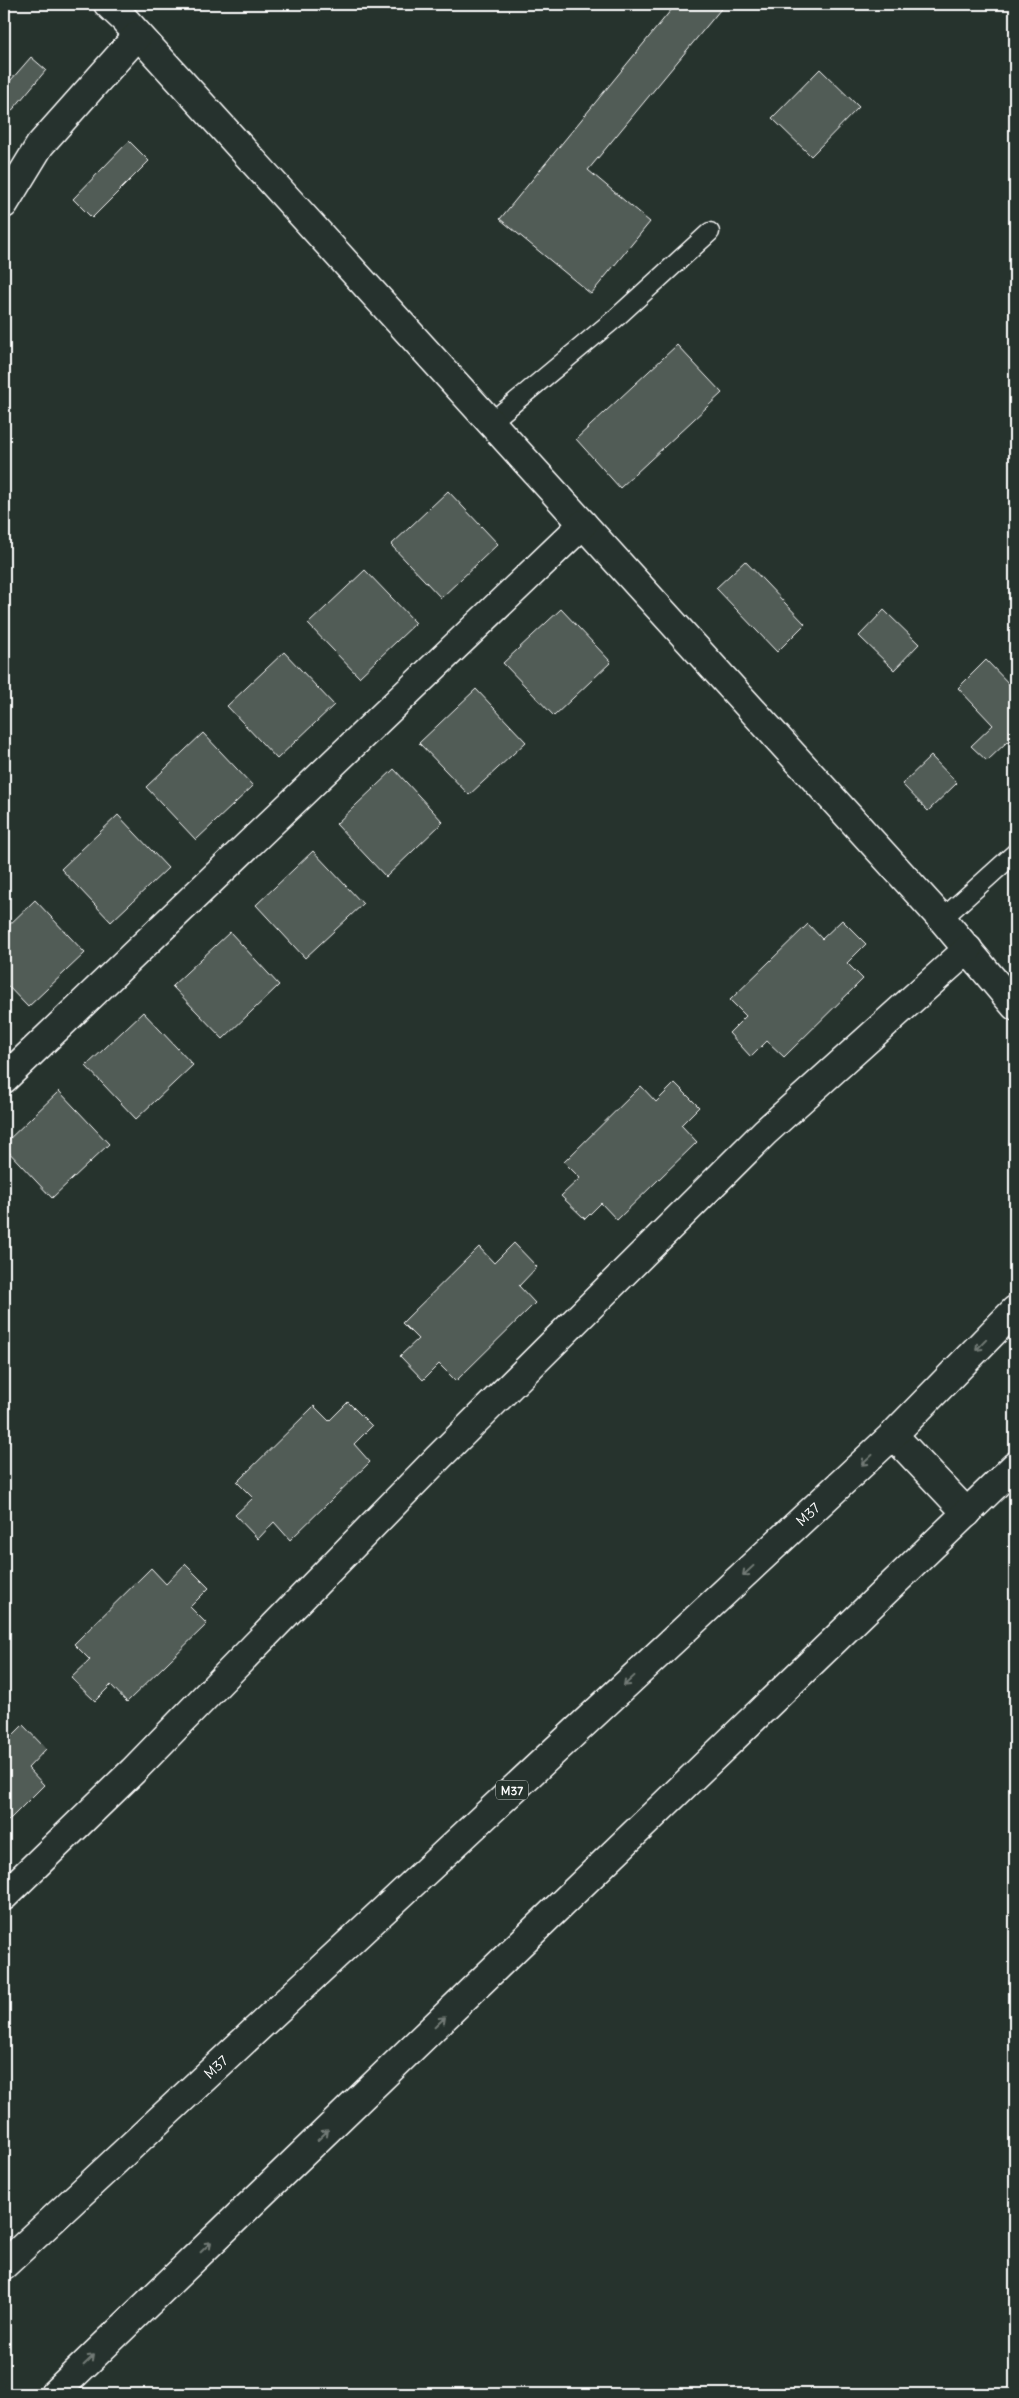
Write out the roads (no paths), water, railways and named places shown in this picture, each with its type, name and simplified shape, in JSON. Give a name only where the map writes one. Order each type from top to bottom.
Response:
[{"type":"main road","points":[[4,204],[40,145],[126,15],[583,524],[942,919],[1015,1006]]},
{"type":"main road","points":[[4,1079],[583,524]]},
{"type":"main road","points":[[4,1896],[140,1764],[445,1451],[765,1132],[968,949]]},
{"type":"main road","name":"M37","points":[[4,2265],[893,1435],[1015,1310]]},
{"type":"main road","points":[[893,1435],[967,1513]]},
{"type":"main road","points":[[54,2394],[1015,1466]]},
{"type":"lane","points":[[491,422],[617,317],[710,232]]},
{"type":"lane","points":[[942,919],[1015,854]]}]
